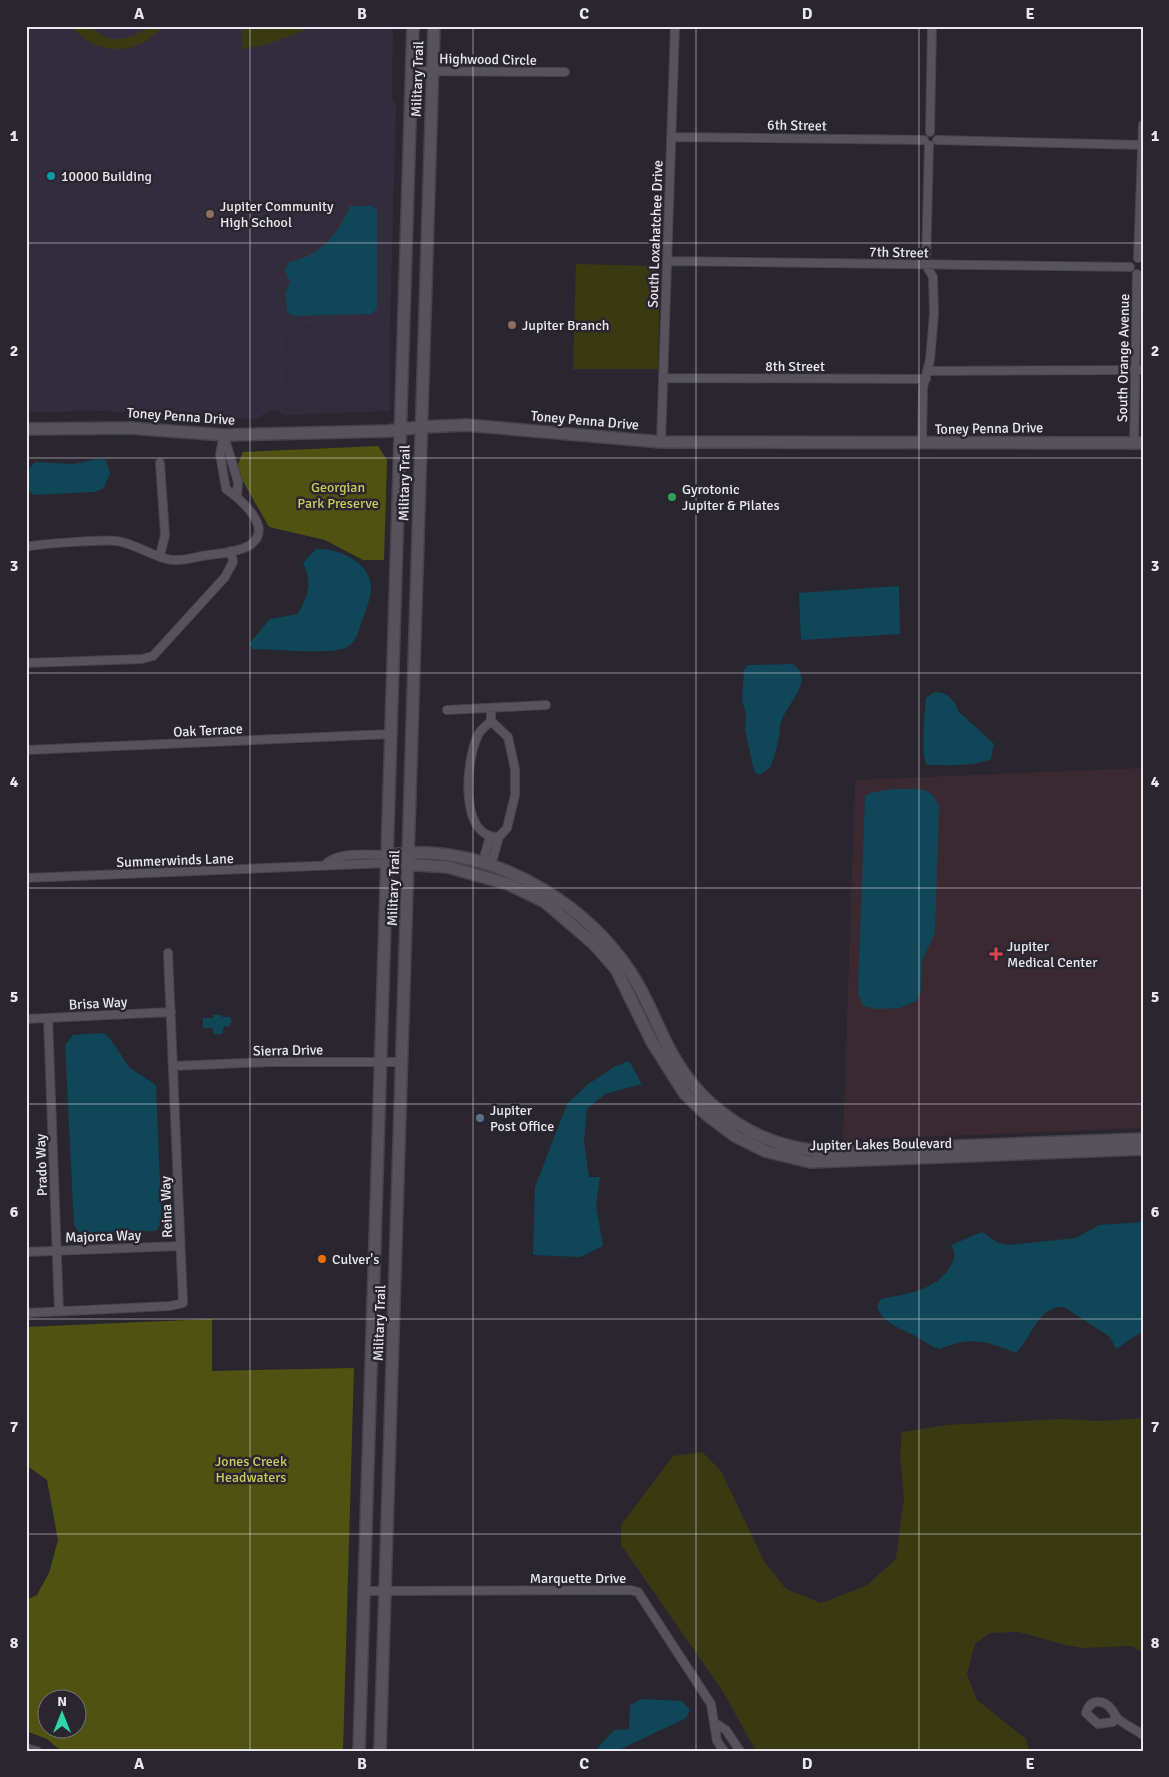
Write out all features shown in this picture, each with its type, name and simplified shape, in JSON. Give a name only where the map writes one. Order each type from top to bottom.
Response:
[{"type":"main road","name":"Military Trail","points":[[359,1751],[413,26]]},
{"type":"main road","name":"Military Trail","points":[[380,1751],[434,26]]},
{"type":"main road","name":"Toney Penna Drive","points":[[26,429],[130,428],[224,435],[488,426],[661,442],[1138,443]]},
{"type":"main road","name":"Jupiter Lakes Boulevard","points":[[408,859],[431,853],[486,865],[527,880],[552,894],[592,927],[630,970],[682,1072],[713,1105],[735,1124],[769,1141],[811,1151],[835,1151],[1143,1139]]},
{"type":"main road","name":"Jupiter Lakes Boulevard","points":[[387,859],[408,859],[448,867],[508,884],[545,902],[594,944],[616,969],[652,1042],[685,1094],[735,1136],[765,1151],[810,1162],[1143,1150]]},
{"type":"street","name":"South Loxahatchee Drive","points":[[661,442],[665,378],[675,26]]},
{"type":"street","points":[[922,443],[923,387],[933,341],[933,277],[926,265],[926,134],[930,132],[932,26]]},
{"type":"street","name":"Highwood Circle","points":[[412,70],[565,72]]},
{"type":"street","points":[[1140,273],[1133,273],[1130,267],[1131,262],[1140,259],[1143,125]]},
{"type":"street","points":[[930,132],[935,134],[936,140]]},
{"type":"street","name":"6th Street","points":[[671,136],[926,142]]},
{"type":"street","points":[[926,142],[936,140],[1142,145]]},
{"type":"street","name":"7th Street","points":[[667,261],[1130,267]]},
{"type":"street","name":"South Orange Avenue","points":[[1138,443],[1140,273]]},
{"type":"street","name":"8th Street","points":[[665,378],[1139,370]]},
{"type":"street","points":[[224,435],[238,482],[237,496]]},
{"type":"street","points":[[26,547],[116,541],[139,546],[174,560],[231,551],[250,545],[258,534],[256,518],[237,496],[226,488],[220,454],[224,435]]},
{"type":"street","points":[[160,463],[165,536],[160,556]]},
{"type":"street","points":[[26,663],[142,659],[153,656],[225,578],[233,562],[231,551]]},
{"type":"street","points":[[447,710],[546,704]]},
{"type":"street","points":[[486,865],[494,858],[499,837],[507,828],[516,795],[515,769],[508,737],[491,721],[491,708]]},
{"type":"street","points":[[491,721],[478,733],[467,779],[468,803],[484,834],[490,837],[499,837]]},
{"type":"street","name":"Oak Terrace","points":[[26,750],[391,734]]},
{"type":"street","points":[[486,865],[485,854],[490,837]]},
{"type":"street","name":"Summerwinds Lane","points":[[26,878],[325,865],[387,859]]},
{"type":"street","name":"Reina Way","points":[[26,1313],[178,1305],[183,1302],[168,953]]},
{"type":"street","name":"Brisa Way","points":[[26,1019],[171,1012]]},
{"type":"street","name":"Prado Way","points":[[48,1018],[59,1311]]},
{"type":"street","name":"Sierra Drive","points":[[174,1066],[402,1062]]},
{"type":"street","name":"Majorca Way","points":[[26,1252],[180,1246]]},
{"type":"street","name":"Marquette Drive","points":[[365,1591],[630,1590],[638,1592],[711,1704],[717,1741],[724,1751]]},
{"type":"street","points":[[1116,1716],[1143,1736]]},
{"type":"street","name":"Marquette Drive","points":[[715,1723],[726,1730],[740,1751]]},
{"type":"street","points":[[26,1748],[37,1751]]},
{"type":"shaded area","name":"Jupiter Community High School","points":[[26,26],[393,26],[392,97],[396,105],[390,324],[287,327],[284,415],[276,410],[266,412],[258,419],[106,411],[26,412]]},
{"type":"shaded area","points":[[61,26],[86,26],[104,36],[118,39],[163,26],[142,43],[118,49],[94,44],[73,28],[61,29]]},
{"type":"shaded area","points":[[242,26],[307,26],[305,30],[268,44],[242,49]]},
{"type":"shaded area","points":[[576,264],[660,266],[658,369],[573,369]]},
{"type":"shaded area","points":[[390,324],[390,411],[284,415],[287,327]]},
{"type":"shaded area","name":"Jupiter Medical Center","points":[[1143,768],[1143,1128],[843,1140],[855,780]]},
{"type":"shaded area","points":[[1143,1418],[1143,1653],[1132,1646],[1083,1648],[1065,1645],[1019,1632],[990,1633],[975,1644],[967,1674],[977,1700],[1026,1739],[1029,1751],[756,1751],[722,1690],[621,1545],[621,1525],[673,1456],[702,1452],[721,1471],[764,1561],[786,1589],[821,1603],[866,1586],[896,1559],[904,1498],[900,1454],[902,1432],[947,1425],[1060,1419],[1101,1421]]},
{"type":"green space","name":"Georgian Park Preserve","points":[[378,446],[387,460],[384,560],[363,560],[325,540],[269,527],[236,469],[243,452]]},
{"type":"green space","name":"Jones Creek Headwaters","points":[[212,1319],[212,1371],[354,1368],[343,1751],[61,1751],[48,1740],[88,1740],[88,1690],[38,1690],[38,1736],[26,1731],[26,1600],[37,1595],[49,1573],[58,1540],[47,1480],[26,1465],[26,1327]]},
{"type":"water","points":[[350,206],[372,206],[377,210],[377,308],[372,314],[293,316],[287,312],[285,294],[290,282],[285,270],[289,262],[310,255],[327,243],[340,226]]},
{"type":"water","points":[[97,459],[106,460],[110,473],[104,488],[95,492],[33,495],[26,486],[27,471],[35,462],[74,464]]},
{"type":"water","points":[[316,549],[333,551],[351,558],[359,563],[369,578],[371,591],[369,601],[354,641],[345,648],[326,651],[253,649],[249,644],[270,619],[298,614],[308,589],[308,577],[303,563]]},
{"type":"water","points":[[899,586],[900,634],[801,640],[799,593]]},
{"type":"water","points":[[792,664],[799,670],[802,677],[801,684],[781,722],[777,748],[770,768],[759,775],[754,771],[745,730],[746,714],[742,700],[744,670],[748,665]]},
{"type":"water","points":[[934,692],[942,693],[951,698],[957,710],[994,744],[991,759],[968,764],[927,765],[923,743],[926,698]]},
{"type":"water","points":[[891,789],[920,789],[926,791],[936,799],[939,807],[935,933],[922,961],[921,993],[916,1001],[900,1008],[876,1009],[863,1006],[858,993],[865,796],[870,793]]},
{"type":"water","points":[[213,1015],[222,1015],[222,1017],[229,1017],[232,1020],[230,1026],[223,1027],[223,1034],[213,1034],[213,1028],[203,1028],[203,1018],[213,1018]]},
{"type":"water","points":[[103,1033],[108,1036],[130,1068],[156,1085],[161,1223],[156,1231],[86,1233],[79,1232],[74,1225],[65,1045],[73,1035]]},
{"type":"water","points":[[629,1061],[642,1084],[605,1094],[587,1109],[584,1142],[589,1177],[600,1177],[596,1205],[603,1246],[580,1257],[533,1255],[535,1187],[567,1104],[587,1085],[614,1067]]},
{"type":"water","points":[[1143,1222],[1143,1331],[1116,1349],[1110,1337],[1064,1307],[1055,1308],[1042,1316],[1016,1353],[996,1345],[970,1341],[940,1349],[936,1348],[890,1323],[882,1316],[877,1306],[881,1299],[920,1290],[936,1282],[944,1275],[953,1261],[954,1251],[951,1245],[982,1232],[998,1243],[1009,1245],[1076,1238],[1099,1225]]},
{"type":"water","points":[[642,1699],[682,1701],[690,1710],[686,1718],[617,1751],[595,1751],[614,1730],[629,1729],[630,1705]]},
{"type":"place","name":"10000 Building","points":[[51,176]]},
{"type":"place","name":"Jupiter Community High School","points":[[210,214]]},
{"type":"place","name":"Jupiter Branch","points":[[512,325]]},
{"type":"place","name":"Gyrotonic Jupiter & Pilates","points":[[672,497]]},
{"type":"place","name":"Jupiter Medical Center","points":[[996,954]]},
{"type":"place","name":"Jupiter Post Office","points":[[480,1118]]},
{"type":"place","name":"Culver's","points":[[322,1259]]}]
